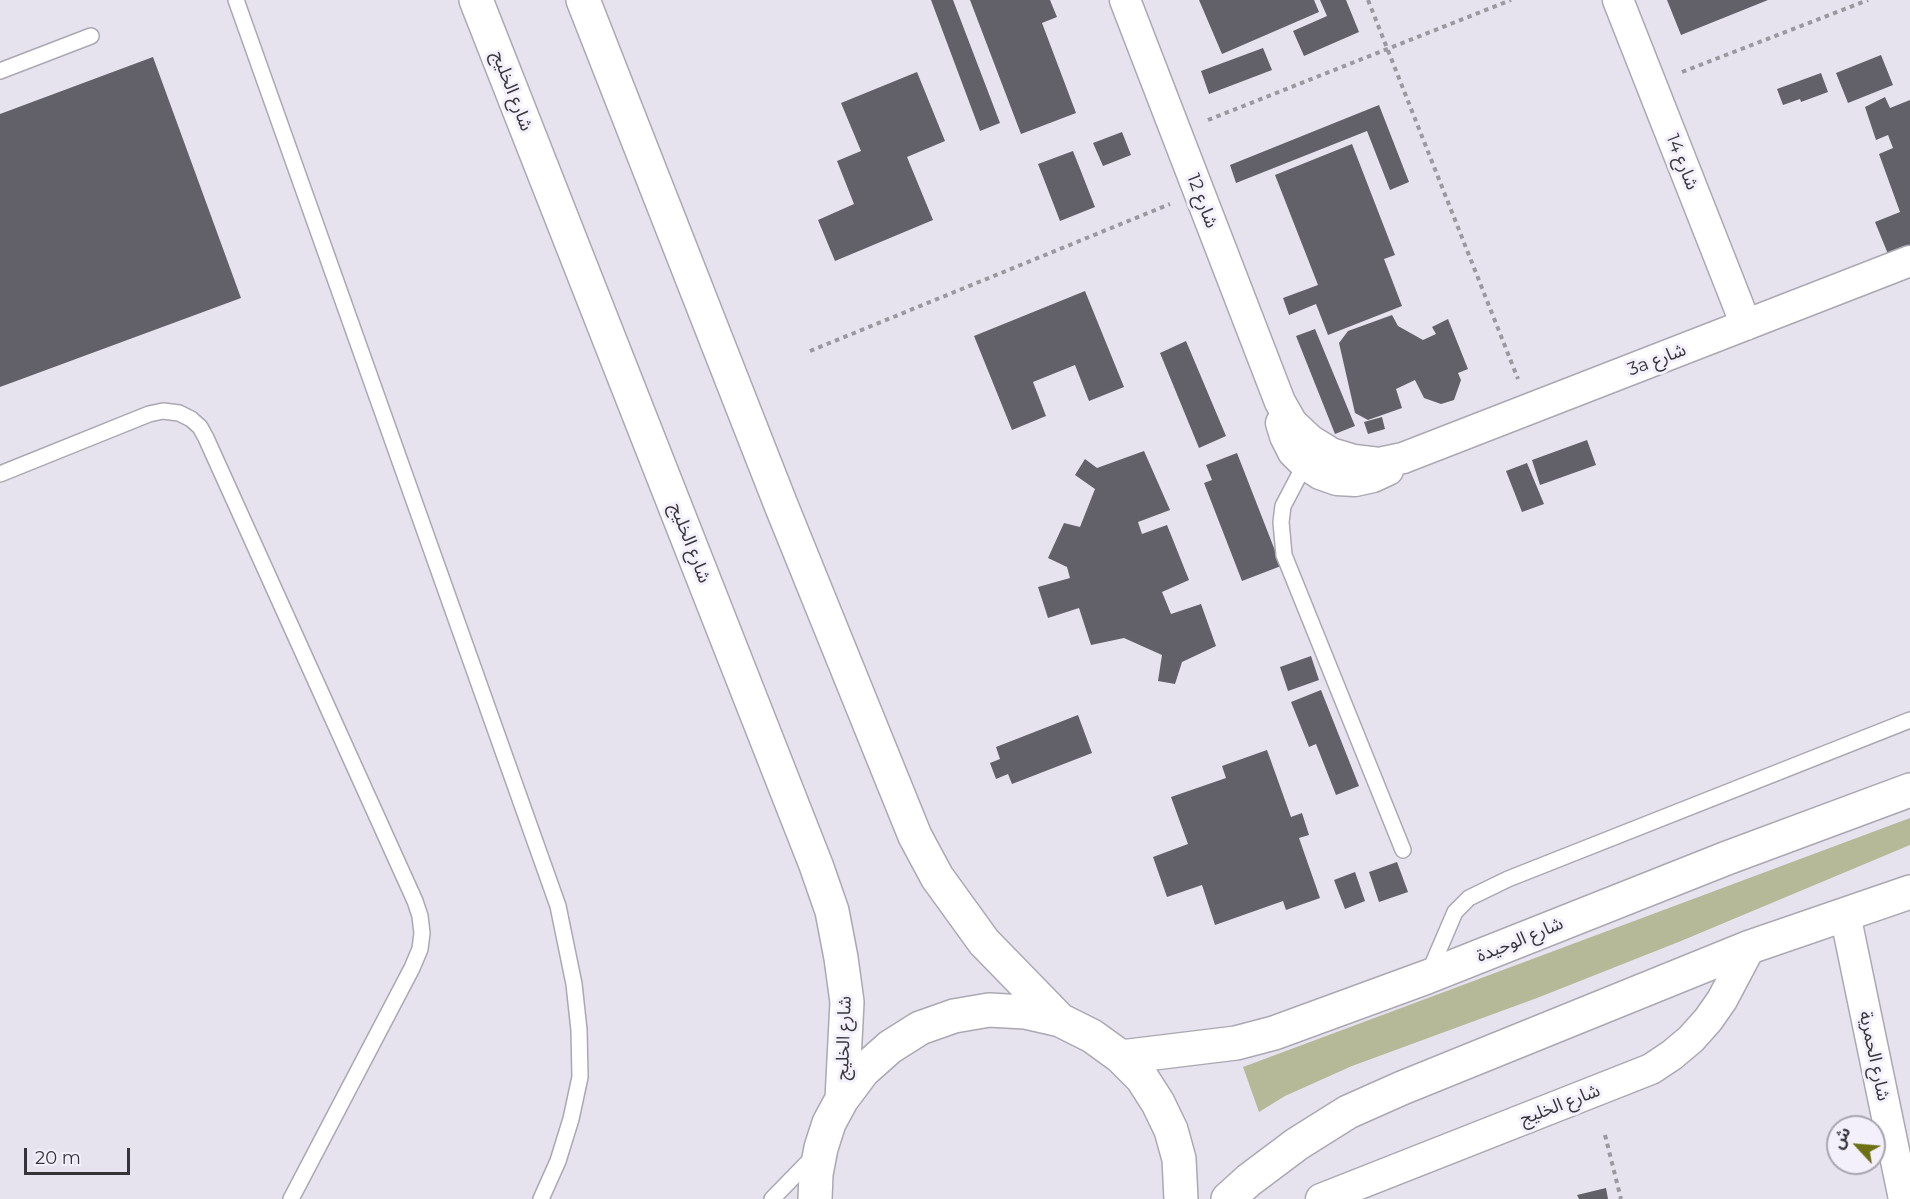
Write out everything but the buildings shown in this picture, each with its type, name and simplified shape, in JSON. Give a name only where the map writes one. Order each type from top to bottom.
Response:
[{"type":"main road","name":"شارع الخليج","points":[[476,0],[832,910],[847,1002],[842,1099]]},
{"type":"main road","points":[[583,0],[781,505],[915,836],[936,877],[984,942],[1060,1020]]},
{"type":"main road","name":"شارع الوحيدة","points":[[1121,1057],[1236,1044],[1274,1033],[1910,790]]},
{"type":"main road","points":[[1228,1199],[1297,1144],[1348,1112],[1750,947],[1910,892]]},
{"type":"main road","points":[[815,1199],[816,1174],[829,1123],[842,1099],[863,1071],[890,1047],[920,1028],[954,1016],[989,1010],[1025,1012],[1060,1020],[1092,1036],[1121,1057],[1142,1078],[1171,1130],[1179,1159],[1181,1199]]},
{"type":"street","name":"شارع 12","points":[[1125,0],[1280,402],[1292,423],[1310,440],[1331,453],[1354,460],[1379,463],[1403,458]]},
{"type":"street","name":"شارع 14","points":[[1618,0],[1746,325]]},
{"type":"street","name":"3a شارع","points":[[1403,458],[1910,261]]},
{"type":"street","name":"شارع 12","points":[[1280,402],[1280,419],[1293,452],[1320,474],[1337,480],[1355,481],[1389,470],[1403,458]]},
{"type":"street","name":"شارع الحمرية","points":[[1845,914],[1904,1199]]},
{"type":"street","name":"شارع الخليج","points":[[1321,1199],[1651,1069],[1691,1039],[1708,1020],[1722,1000],[1750,947]]},
{"type":"lane","points":[[236,0],[558,906],[574,984],[579,1030],[580,1077],[571,1119],[558,1161],[541,1199]]},
{"type":"lane","points":[[0,71],[91,36]]},
{"type":"lane","points":[[0,474],[149,414],[164,411],[180,412],[200,427],[415,901],[422,933],[416,959],[291,1199]]},
{"type":"lane","points":[[1305,464],[1283,506],[1281,522],[1284,555],[1403,850]]},
{"type":"lane","points":[[1427,976],[1455,912],[1469,898],[1508,879],[1910,720]]},
{"type":"lane","points":[[772,1199],[821,1148]]},
{"type":"path","points":[[1368,0],[1530,409]]},
{"type":"path","points":[[1176,132],[1511,0]]},
{"type":"path","points":[[1651,84],[1868,0]]},
{"type":"path","points":[[810,351],[1199,192]]},
{"type":"path","points":[[1605,1135],[1621,1199]]},
{"type":"green space","points":[[1910,818],[1910,845],[1681,941],[1537,998],[1352,1066],[1285,1096],[1259,1112],[1243,1067]]}]
